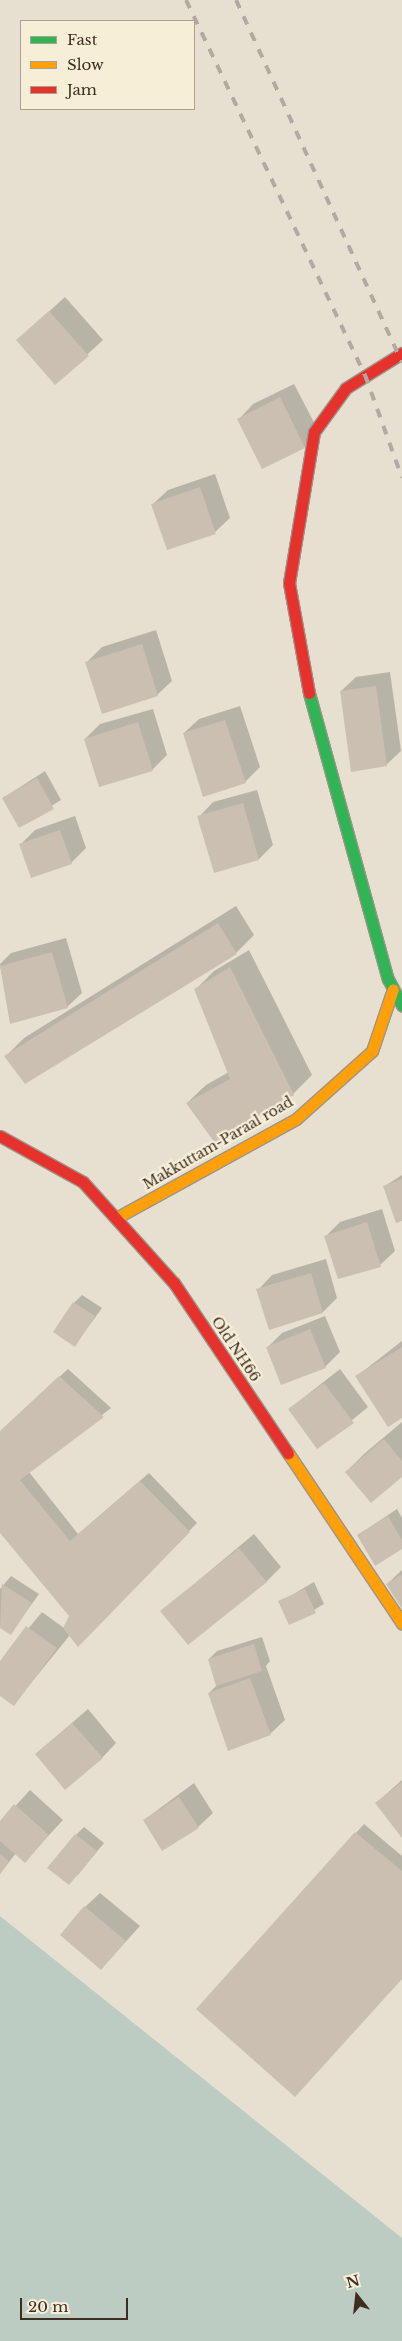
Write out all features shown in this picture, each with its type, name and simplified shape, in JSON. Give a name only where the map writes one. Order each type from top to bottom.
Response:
[{"type":"main road","points":[[402,353],[346,388],[314,432],[289,584],[305,680],[393,989],[402,1005]]},
{"type":"main road","name":"Makkuttam-Paraal road","points":[[116,1218],[296,1120],[372,1051],[393,989]]},
{"type":"main road","name":"Old NH66","points":[[0,1136],[83,1182],[174,1283],[402,1623]]},
{"type":"shaded area","points":[[0,1916],[402,2238],[402,2341],[0,2341]]},
{"type":"building","points":[[49,311],[89,356],[55,385],[16,340]]},
{"type":"building","points":[[280,397],[305,448],[262,469],[237,419]]},
{"type":"building","points":[[200,487],[216,534],[167,550],[151,504]]},
{"type":"building","points":[[142,644],[158,696],[102,714],[85,662]]},
{"type":"building","points":[[376,686],[387,766],[351,772],[340,691]]},
{"type":"building","points":[[225,720],[246,783],[203,797],[183,733]]},
{"type":"building","points":[[138,722],[153,771],[99,787],[84,739]]},
{"type":"building","points":[[37,778],[54,809],[19,828],[2,798]]},
{"type":"building","points":[[243,803],[259,860],[214,873],[197,816]]},
{"type":"building","points":[[60,830],[72,864],[31,878],[19,844]]},
{"type":"building","points":[[218,923],[237,954],[25,1084],[4,1056]]},
{"type":"building","points":[[52,952],[68,1008],[10,1024],[0,966]]},
{"type":"building","points":[[230,967],[294,1095],[215,1143],[186,1103],[230,1079],[194,989]]},
{"type":"building","points":[[402,1179],[402,1221],[396,1223],[383,1186]]},
{"type":"building","points":[[367,1222],[381,1267],[338,1279],[324,1236]]},
{"type":"building","points":[[311,1273],[323,1313],[269,1330],[256,1289]]},
{"type":"building","points":[[73,1302],[95,1316],[75,1347],[53,1332]]},
{"type":"building","points":[[310,1329],[326,1368],[281,1385],[266,1347]]},
{"type":"building","points":[[402,1347],[402,1418],[388,1427],[355,1376]]},
{"type":"building","points":[[59,1376],[104,1417],[20,1480],[70,1541],[140,1481],[190,1532],[78,1647],[63,1628],[69,1616],[0,1533],[0,1431]]},
{"type":"building","points":[[324,1383],[354,1423],[317,1449],[288,1409]]},
{"type":"building","points":[[384,1439],[402,1461],[402,1477],[371,1503],[345,1472]]},
{"type":"building","points":[[388,1516],[402,1540],[402,1549],[375,1566],[357,1535]]},
{"type":"building","points":[[239,1548],[267,1582],[188,1645],[160,1611]]},
{"type":"building","points":[[402,1574],[402,1609],[386,1584]]},
{"type":"building","points":[[2,1584],[32,1603],[11,1635],[0,1628]]},
{"type":"building","points":[[305,1589],[316,1613],[289,1625],[278,1601]]},
{"type":"building","points":[[26,1626],[57,1648],[14,1706],[0,1696],[0,1661]]},
{"type":"building","points":[[254,1644],[262,1671],[216,1686],[208,1659]]},
{"type":"building","points":[[250,1678],[271,1735],[228,1751],[208,1693]]},
{"type":"building","points":[[72,1723],[103,1758],[65,1790],[35,1754]]},
{"type":"building","points":[[402,1782],[402,1838],[375,1803]]},
{"type":"building","points":[[179,1797],[199,1828],[162,1851],[143,1820]]},
{"type":"building","points":[[14,1804],[49,1835],[25,1863],[0,1841],[0,1821]]},
{"type":"building","points":[[355,1832],[402,1871],[402,1979],[295,2097],[196,2009]]},
{"type":"building","points":[[75,1834],[97,1851],[69,1885],[47,1868]]},
{"type":"building","points":[[0,1854],[9,1861],[0,1874]]},
{"type":"building","points":[[84,1906],[126,1941],[101,1970],[60,1935]]},
{"type":"railway","points":[[186,0],[365,375],[402,478]]},
{"type":"railway","points":[[236,0],[402,363]]},
{"type":"traffic: fast","points":[[309,693],[388,979],[402,1005]]},
{"type":"traffic: slow","points":[[116,1218],[296,1119],[372,1051],[393,989]]},
{"type":"traffic: slow","points":[[288,1453],[402,1623]]},
{"type":"traffic: jam","points":[[309,693],[289,583],[314,432],[346,388],[402,353]]},
{"type":"traffic: jam","points":[[0,1136],[83,1182],[174,1283],[288,1453]]}]
